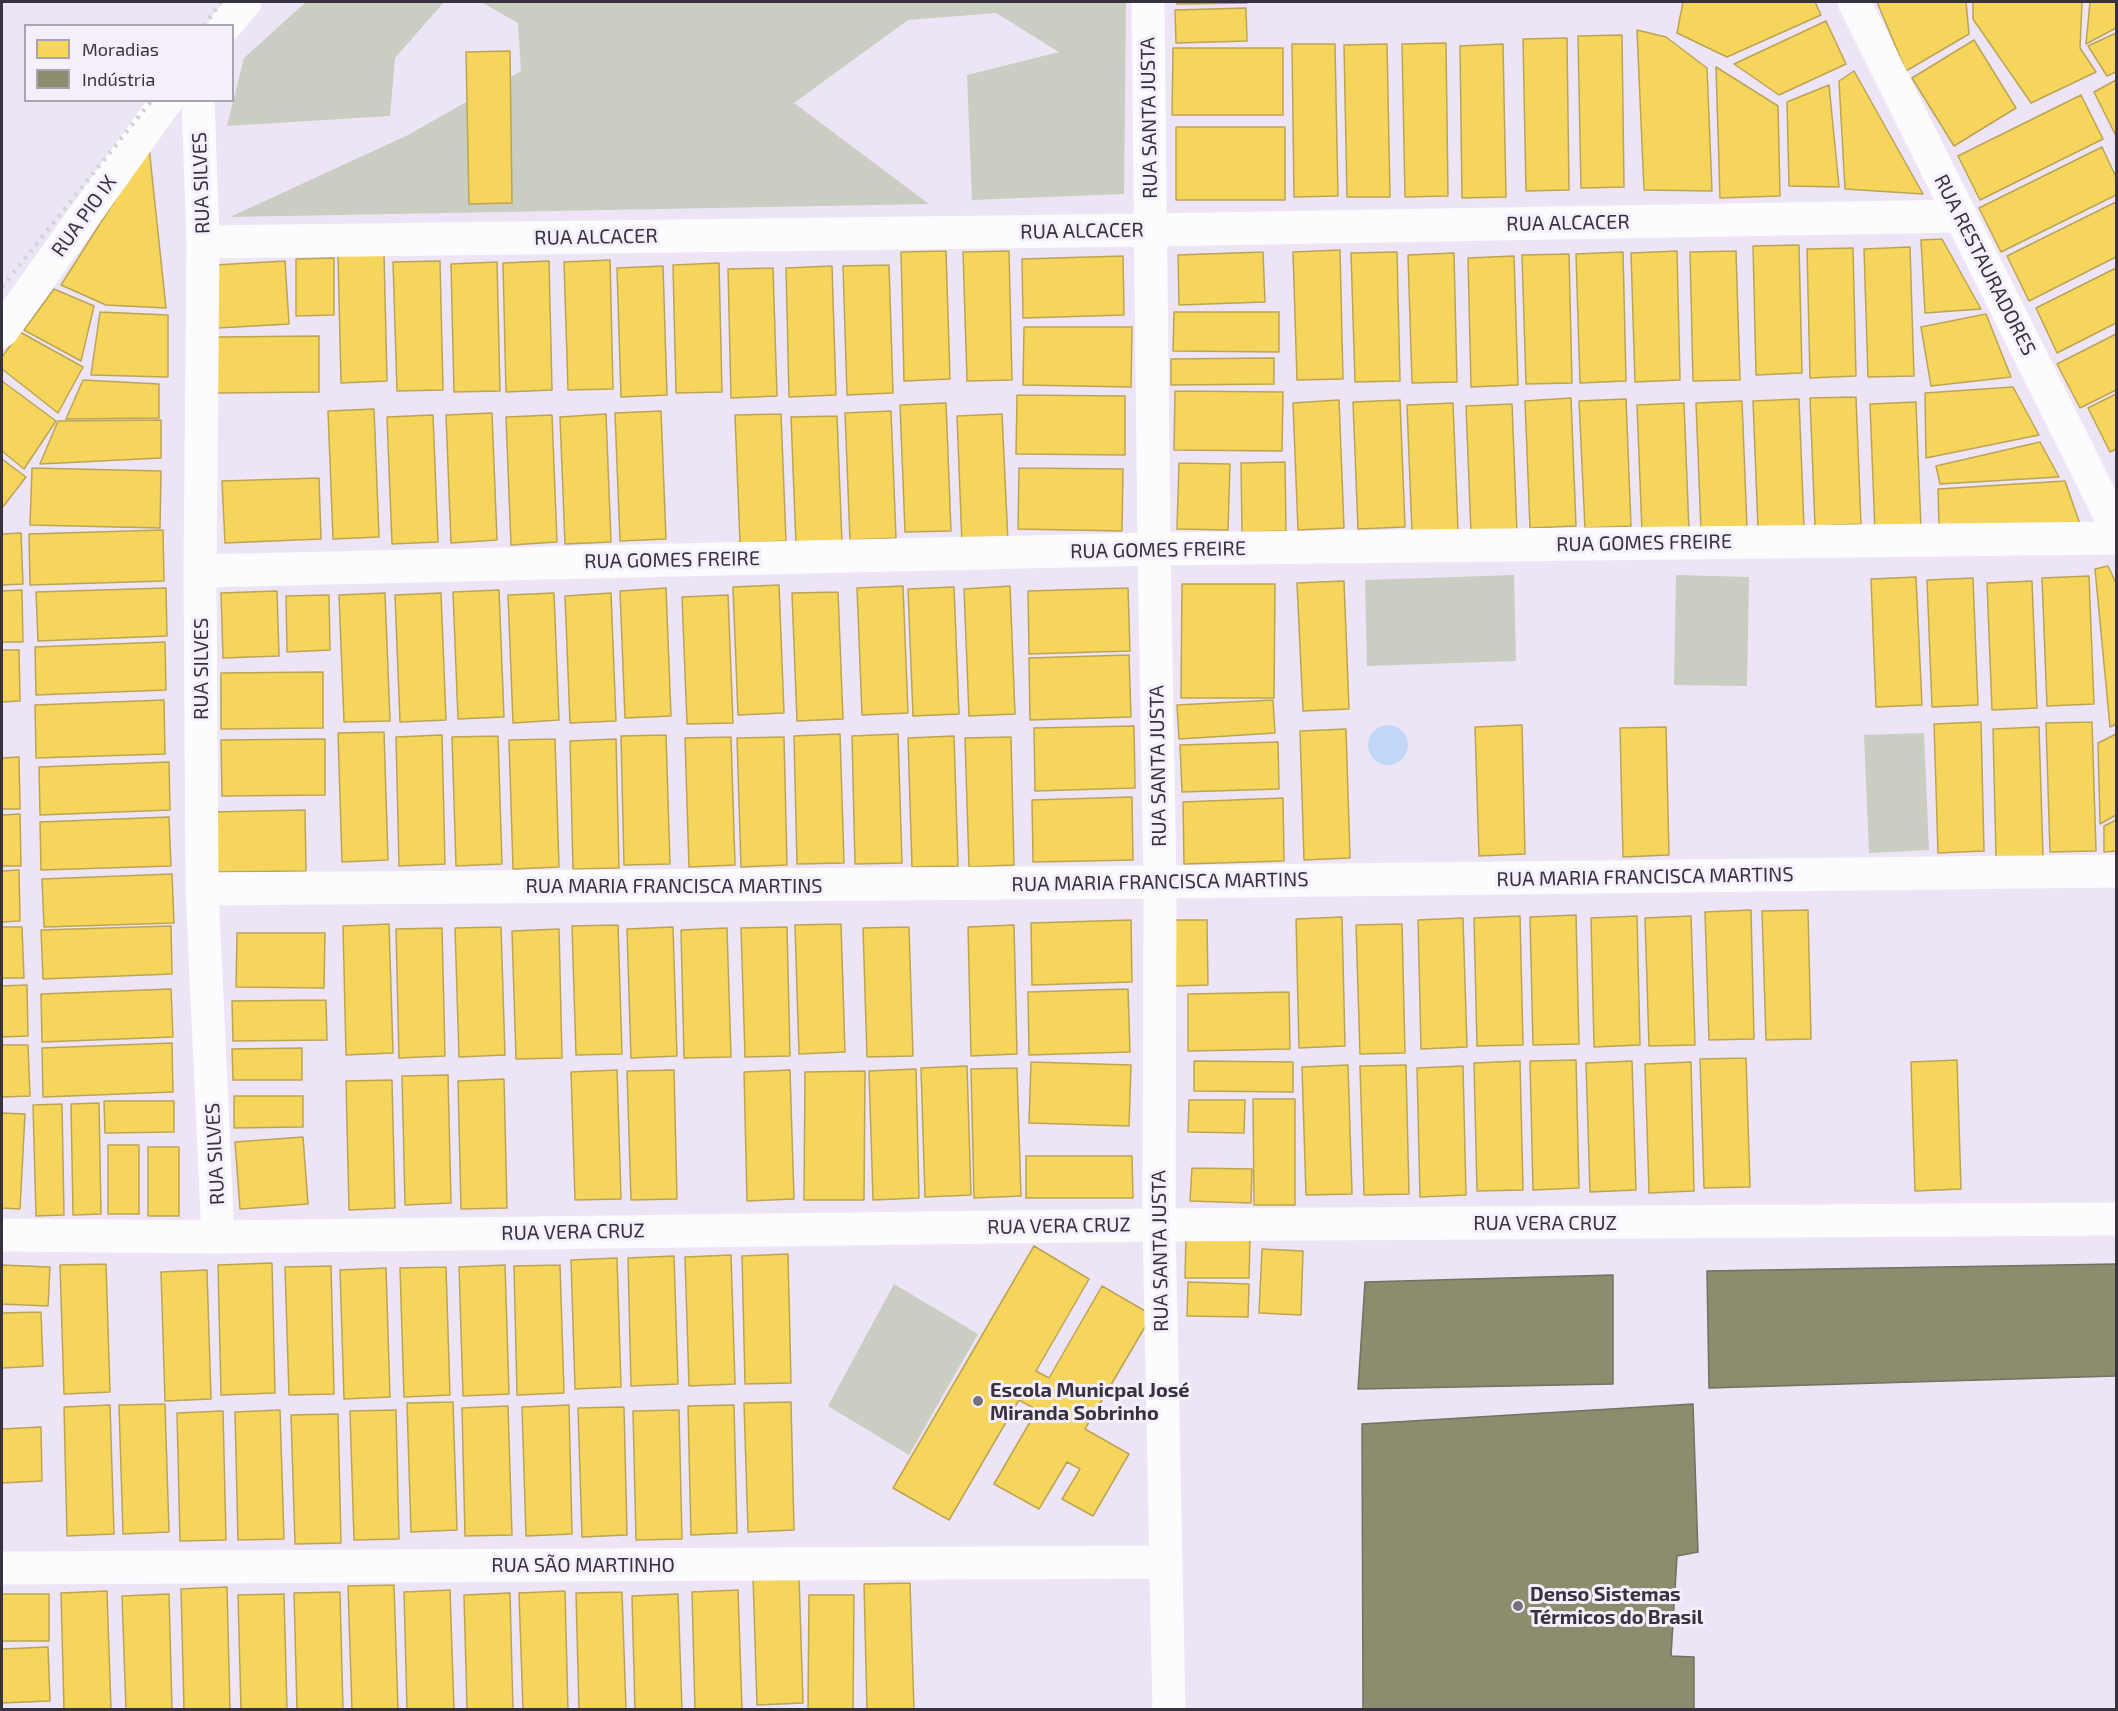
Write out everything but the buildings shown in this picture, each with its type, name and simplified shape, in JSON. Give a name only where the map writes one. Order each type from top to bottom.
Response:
[{"type":"street","points":[[227,24],[245,2]]},
{"type":"street","name":"RUA SANTA JUSTA","points":[[1148,2],[1160,882],[1159,1225],[1169,1710]]},
{"type":"street","name":"RUA RESTAURADORES","points":[[1854,2],[2116,528]]},
{"type":"street","name":"RUA PIO IX","points":[[2,331],[166,102]]},
{"type":"street","name":"RUA SILVES","points":[[198,102],[203,242],[200,571],[202,889],[218,1237]]},
{"type":"street","name":"RUA ALCACER","points":[[203,242],[1150,230],[1961,216]]},
{"type":"street","name":"RUA GOMES FREIRE","points":[[200,571],[1154,549],[2116,538]]},
{"type":"street","name":"RUA MARIA FRANCISCA MARTINS","points":[[202,889],[1160,882],[2116,871]]},
{"type":"street","name":"RUA VERA CRUZ","points":[[2,1235],[218,1237],[1159,1225],[2116,1219]]},
{"type":"street","name":"RUA SÃO MARTINHO","points":[[2,1568],[1166,1563]]},
{"type":"shaded area","points":[[306,2],[444,2],[395,58],[390,116],[227,126],[244,58]]},
{"type":"shaded area","points":[[481,2],[1126,2],[1124,194],[972,200],[967,75],[1059,52],[996,13],[908,20],[794,103],[929,204],[230,217],[408,135],[521,71],[518,23]]},
{"type":"shaded area","points":[[1514,575],[1516,661],[1367,666],[1365,580]]},
{"type":"shaded area","points":[[1676,575],[1749,577],[1747,686],[1674,685]]},
{"type":"shaded area","points":[[1924,733],[1929,850],[1869,853],[1864,735]]},
{"type":"shaded area","points":[[894,1284],[978,1334],[909,1455],[828,1406]]},
{"type":"water","points":[[1388,725],[1402,731],[1408,745],[1402,759],[1388,765],[1374,759],[1368,745],[1374,731]]},
{"type":"railway","points":[[205,24],[221,2]]},
{"type":"railway","points":[[2,287],[150,102]]},
{"type":"place","name":"Escola Municpal José Miranda Sobrinho","points":[[978,1401]]},
{"type":"place","name":"Denso Sistemas Térmicos do Brasil","points":[[1518,1606]]}]
